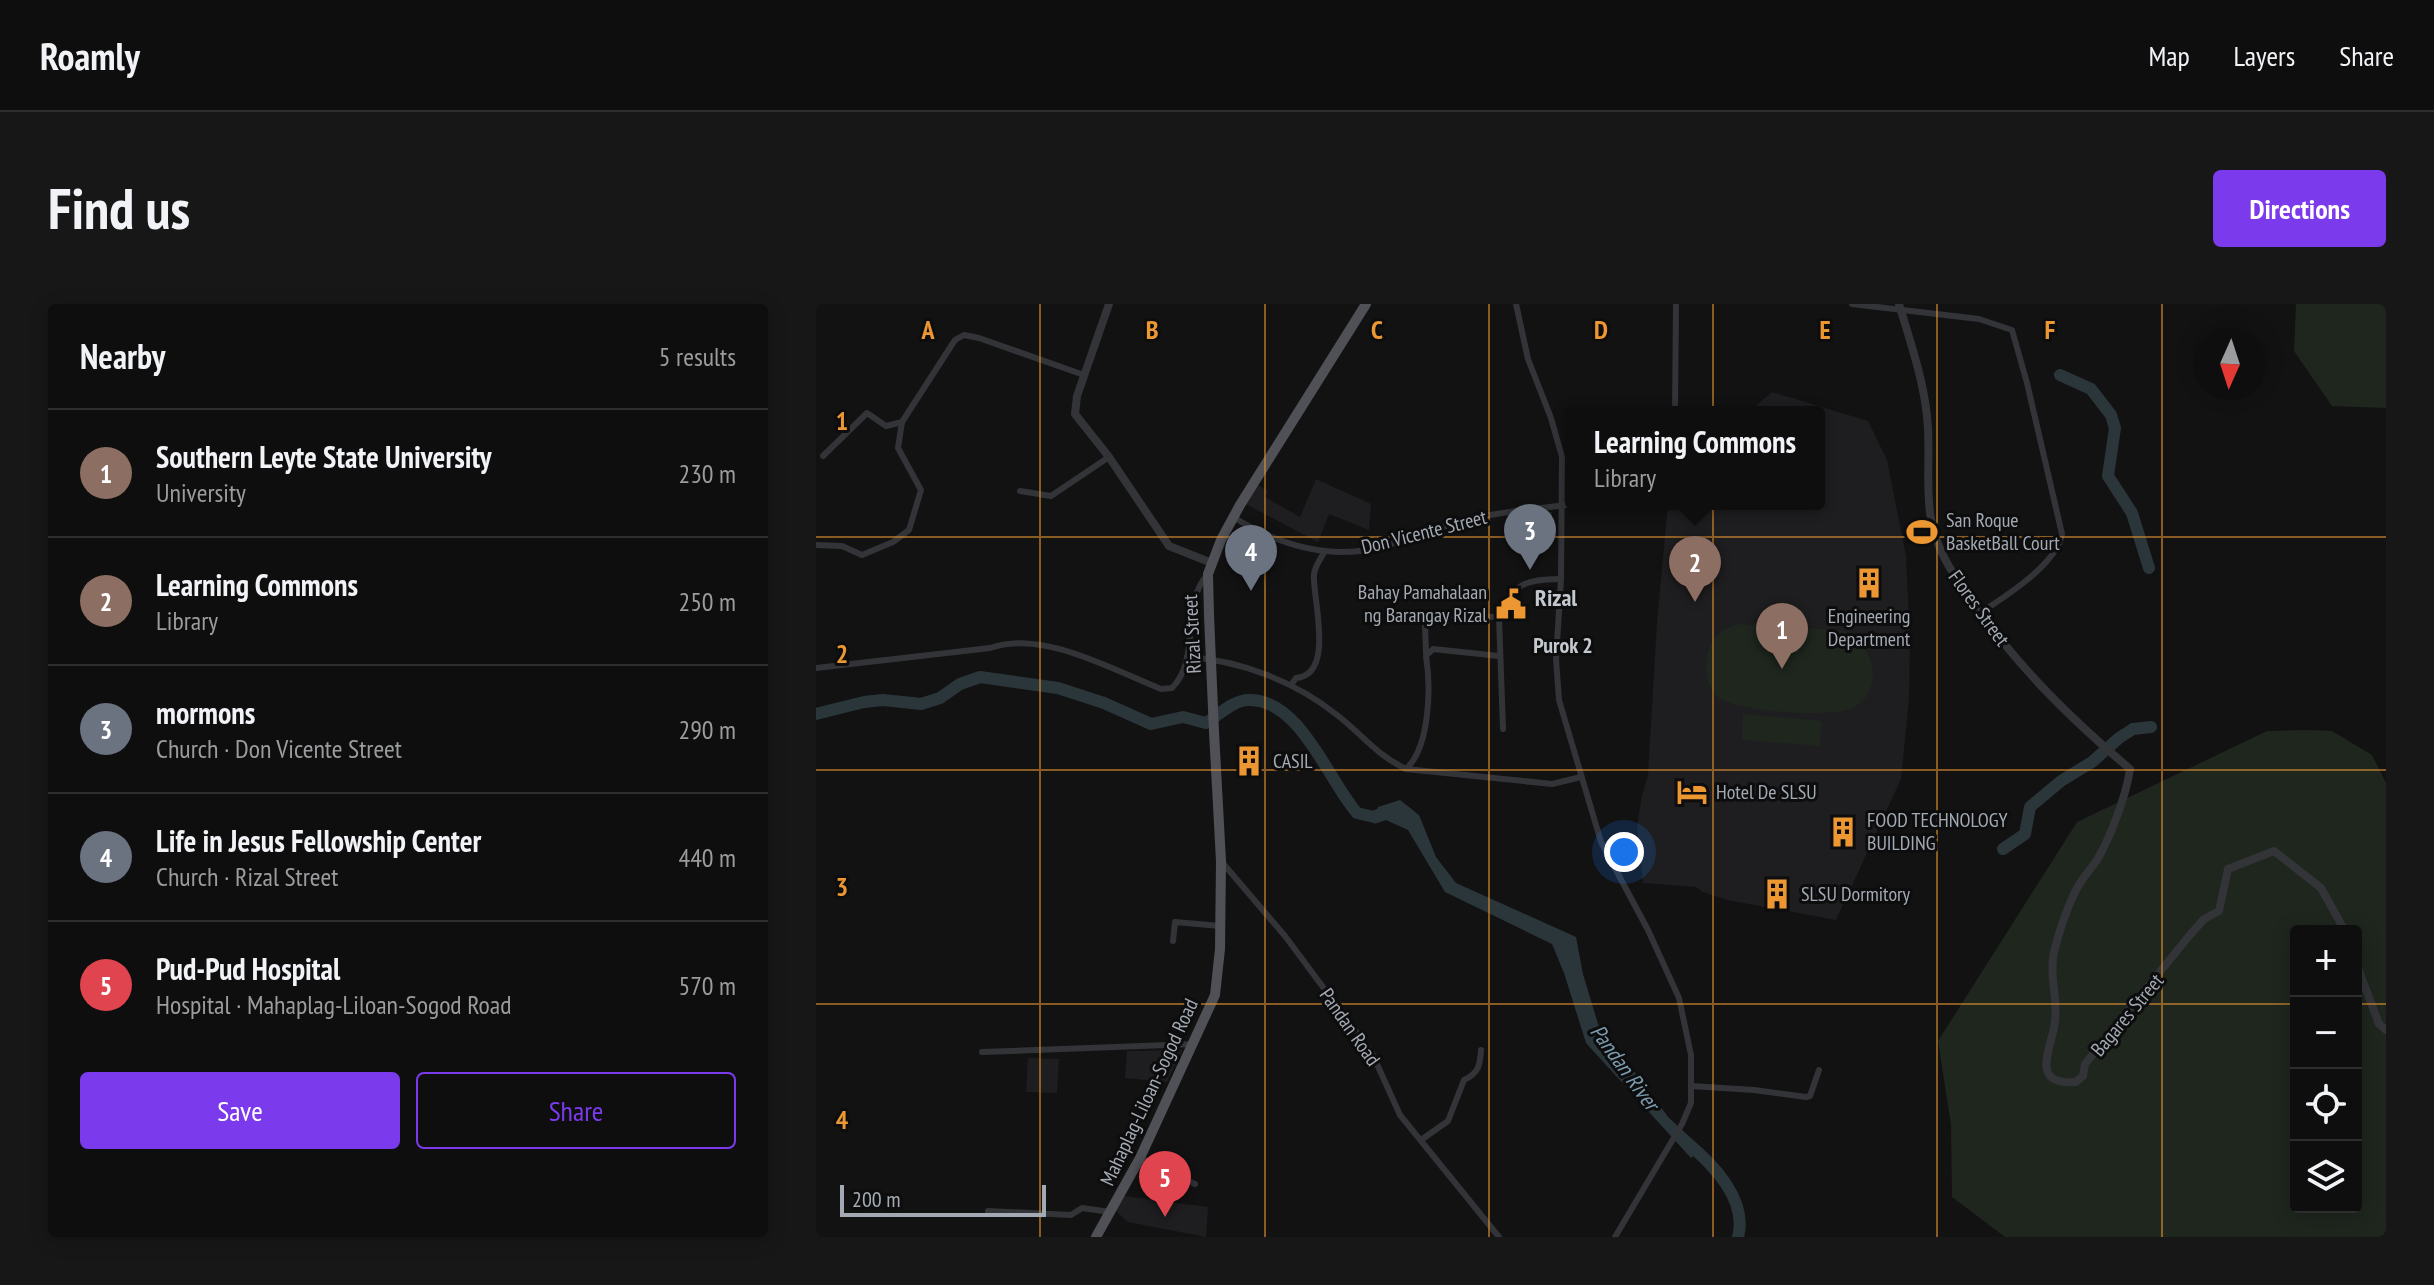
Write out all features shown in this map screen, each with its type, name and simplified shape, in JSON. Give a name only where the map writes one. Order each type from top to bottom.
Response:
[{"type":"main road","name":"Rizal Street","points":[[1221,861],[1209,615],[1210,569],[1233,517],[1366,304]]},
{"type":"main road","name":"Mahaplag-Liloan-Sogod Road","points":[[1096,1237],[1140,1158],[1215,995],[1220,949],[1221,861]]},
{"type":"street","points":[[816,668],[990,648],[1006,643],[1052,646],[1161,689],[1172,688],[1180,680],[1187,657],[1198,585],[1210,569],[1169,546],[1109,457],[1075,414],[1084,375],[1109,304]]},
{"type":"street","points":[[1516,304],[1528,359],[1562,457],[1561,579],[1556,659],[1559,700],[1601,842],[1648,930],[1679,998],[1691,1055],[1691,1103],[1682,1124],[1615,1237]]},
{"type":"street","points":[[1675,406],[1676,304]]},
{"type":"street","points":[[1852,304],[1979,319],[2012,330],[2059,516],[2060,542],[2043,565],[1980,613]]},
{"type":"street","name":"Flores Street","points":[[1900,308],[1922,383],[1927,416],[1931,519],[1939,549],[1954,577],[1980,613],[2051,699],[2096,740]]},
{"type":"street","points":[[816,545],[842,546],[862,555],[893,542],[909,530],[921,490],[898,448],[902,422],[955,340],[964,335],[979,338],[1084,375]]},
{"type":"street","points":[[823,456],[867,413],[886,426],[902,422]]},
{"type":"street","points":[[1020,491],[1051,496],[1109,457]]},
{"type":"street","name":"Don Vicente Street","points":[[1233,517],[1294,546],[1325,551],[1361,551],[1467,520],[1565,505]]},
{"type":"street","points":[[1291,685],[1296,678],[1305,677],[1316,657],[1321,632],[1314,571],[1325,551]]},
{"type":"street","points":[[1503,729],[1499,617],[1519,584],[1561,579]]},
{"type":"street","points":[[1406,769],[1417,753],[1426,728],[1425,624],[1431,615],[1499,617]]},
{"type":"street","points":[[1426,656],[1433,649],[1499,656]]},
{"type":"street","points":[[1187,657],[1249,669],[1291,685],[1335,713],[1385,758],[1406,769],[1552,784],[1581,777]]},
{"type":"street","name":"Bagares Street","points":[[2096,740],[2130,769],[2126,793],[2104,847],[2075,891],[2054,951],[2055,1025],[2046,1057],[2046,1070],[2051,1078],[2065,1083],[2076,1082],[2083,1076],[2085,1064],[2196,928],[2204,919],[2219,911],[2228,869],[2274,851],[2321,888],[2342,925]]},
{"type":"street","name":"Pandan Road","points":[[1221,861],[1285,936],[1372,1053],[1400,1115],[1499,1237]]},
{"type":"street","points":[[1173,941],[1175,922],[1220,926]]},
{"type":"street","points":[[2362,979],[2379,1024],[2386,1030]]},
{"type":"street","points":[[982,1052],[1194,1044]]},
{"type":"street","points":[[1421,1140],[1448,1121],[1464,1080],[1474,1075],[1480,1066],[1481,1050]]},
{"type":"street","points":[[1691,1086],[1806,1097],[1810,1096],[1819,1070]]},
{"type":"street","points":[[1140,1158],[1195,1184]]},
{"type":"street","points":[[988,1211],[1071,1215],[1082,1208],[1111,1212]]},
{"type":"shaded area","points":[[2296,304],[2386,304],[2386,408],[2332,406],[2294,351]]},
{"type":"shaded area","points":[[1772,392],[1818,406],[1756,406]]},
{"type":"shaded area","points":[[1825,408],[1868,421],[1887,460],[1906,556],[1909,699],[1901,779],[1836,920],[1727,900],[1696,887],[1643,883],[1637,828],[1648,775],[1667,510],[1825,510]]},
{"type":"shaded area","points":[[1316,479],[1371,504],[1369,530],[1329,514],[1318,542],[1246,504],[1258,485],[1268,491],[1265,497],[1300,517]]},
{"type":"shaded area","points":[[1552,512],[1550,533],[1514,534],[1515,514]]},
{"type":"shaded area","points":[[1738,624],[1840,630],[1851,635],[1860,643],[1872,664],[1871,688],[1855,707],[1828,713],[1764,710],[1728,702],[1718,697],[1711,688],[1706,662],[1713,640],[1721,632]]},
{"type":"shaded area","points":[[1743,714],[1822,721],[1820,746],[1742,740]]},
{"type":"shaded area","points":[[2267,731],[2332,731],[2372,755],[2386,783],[2386,1237],[2005,1237],[1952,1197],[1951,1125],[1938,1041],[2077,822]]},
{"type":"shaded area","points":[[1182,1050],[1167,1082],[1125,1078],[1127,1051]]},
{"type":"shaded area","points":[[1028,1058],[1059,1059],[1057,1093],[1026,1092]]},
{"type":"shaded area","points":[[1124,1196],[1208,1207],[1206,1237],[1128,1222],[1116,1211]]},
{"type":"water","points":[[1400,800],[1419,815],[1436,857],[1456,883],[1576,937],[1598,1024],[1669,1118],[1703,1149],[1691,1158],[1586,1043],[1552,944],[1445,892],[1408,830],[1386,820],[1374,824],[1378,807]]},
{"type":"waterway","points":[[2060,375],[2091,389],[2111,415],[2115,428],[2108,476],[2132,513],[2149,568]]},
{"type":"waterway","name":"Pandan River","points":[[816,714],[883,700],[921,704],[940,698],[960,684],[980,677],[1058,688],[1104,703],[1151,724],[1183,717],[1206,723],[1243,701],[1267,703],[1298,727],[1357,813],[1374,817],[1389,810]]},
{"type":"waterway","points":[[2003,849],[2025,834],[2030,807],[2061,781],[2092,762],[2133,729],[2151,727]]},
{"type":"waterway","name":"Pandan River","points":[[1687,1143],[1726,1184],[1738,1210],[1738,1237]]},
{"type":"place","name":"San Roque BasketBall Court","points":[[1922,532]]},
{"type":"place","name":"mormons","points":[[1530,570]]},
{"type":"place","name":"Engineering Department","points":[[1869,583]]},
{"type":"place","name":"Life in Jesus Fellowship Center","points":[[1251,591]]},
{"type":"place","name":"Learning Commons","points":[[1695,602]]},
{"type":"place","name":"Bahay Pamahalaan ng Barangay Rizal","points":[[1511,604]]},
{"type":"place","name":"Southern Leyte State University","points":[[1782,669]]},
{"type":"place","name":"CASIL","points":[[1249,761]]},
{"type":"place","name":"Hotel De SLSU","points":[[1692,792]]},
{"type":"place","name":"FOOD TECHNOLOGY BUILDING","points":[[1843,832]]},
{"type":"place","name":"SLSU Dormitory","points":[[1777,894]]},
{"type":"place","name":"Pud-Pud Hospital","points":[[1165,1217]]},
{"type":"district","name":"Rizal","points":[[1556,598]]},
{"type":"district","name":"Purok 2","points":[[1563,645]]}]
